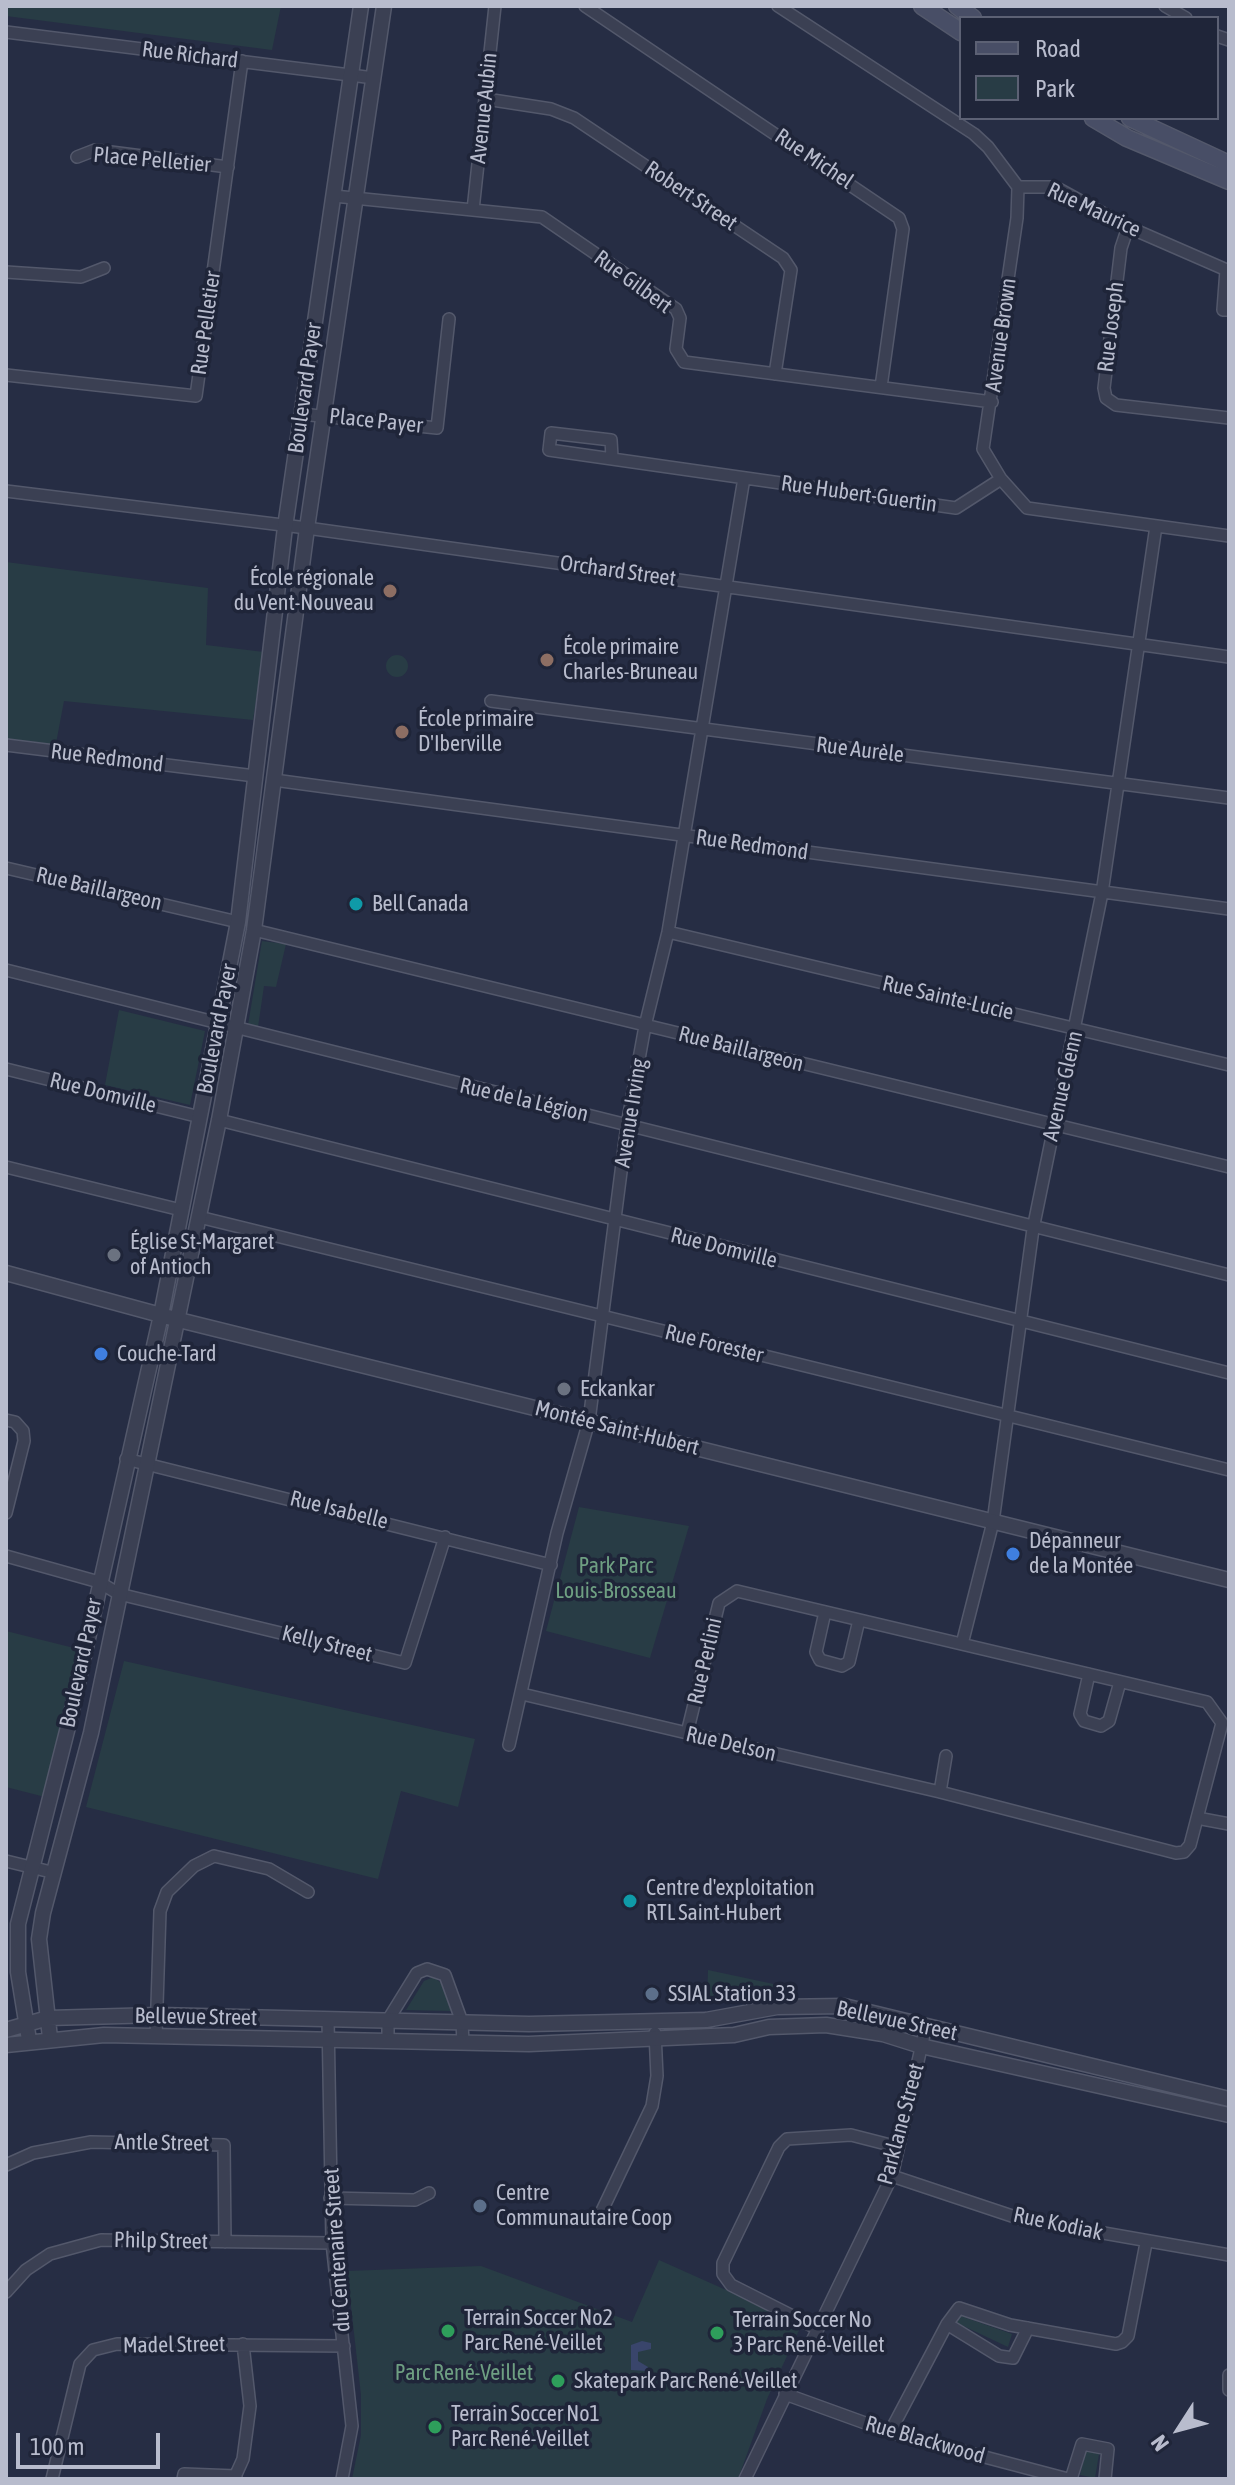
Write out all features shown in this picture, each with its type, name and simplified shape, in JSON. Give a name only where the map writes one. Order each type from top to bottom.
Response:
[{"type":"main road","points":[[922,6],[959,31]]},
{"type":"main road","points":[[1096,120],[1127,138],[1229,181]]},
{"type":"main road","points":[[1134,120],[1229,164]]},
{"type":"street","name":"Boulevard Payer","points":[[29,2040],[18,1972],[18,1924],[68,1727],[126,1459],[161,1315],[220,1024],[238,922],[285,527],[361,6]]},
{"type":"street","name":"Boulevard Payer","points":[[50,2038],[39,1939],[51,1872],[91,1733],[179,1320],[254,930],[307,528],[384,6]]},
{"type":"street","name":"Avenue Aubin","points":[[473,210],[495,6]]},
{"type":"street","name":"Rue Michel","points":[[585,6],[899,218],[903,229],[881,387]]},
{"type":"street","name":"Rue Maurice","points":[[778,6],[974,134],[988,147],[1018,187],[1055,187],[1128,227],[1228,270],[1223,310],[1229,310]]},
{"type":"street","points":[[1165,6],[1182,16]]},
{"type":"street","name":"Rue Richard","points":[[6,32],[374,78]]},
{"type":"street","name":"Rue Pelletier","points":[[6,375],[196,396],[242,61]]},
{"type":"street","name":"Robert Street","points":[[486,99],[551,109],[574,118],[783,258],[791,270],[775,374]]},
{"type":"street","name":"Place Pelletier","points":[[77,157],[95,150],[228,167]]},
{"type":"street","name":"Avenue Brown","points":[[1001,479],[983,449],[1017,218],[1018,187]]},
{"type":"street","name":"Rue Gilbert","points":[[334,196],[358,196],[542,217],[676,309],[680,318],[676,349],[684,362],[992,402]]},
{"type":"street","name":"Rue Joseph","points":[[1128,227],[1121,248],[1104,388],[1106,398],[1116,405],[1229,418]]},
{"type":"street","points":[[6,272],[81,277],[104,268]]},
{"type":"street","name":"Place Payer","points":[[301,414],[437,428],[449,319]]},
{"type":"street","name":"Rue Hubert-Guertin","points":[[612,457],[611,440],[551,433],[549,450],[956,508],[1001,479]]},
{"type":"street","name":"Avenue Irving","points":[[509,1745],[589,1421],[627,1125],[645,1026],[668,932],[699,729],[744,478]]},
{"type":"street","points":[[1001,479],[1027,508],[1229,536]]},
{"type":"street","name":"Orchard Street","points":[[6,491],[307,528],[1229,657]]},
{"type":"street","name":"Avenue Glenn","points":[[962,1644],[993,1522],[1033,1229],[1102,893],[1156,526]]},
{"type":"street","name":"Rue Aurèle","points":[[491,701],[1229,798]]},
{"type":"street","name":"Rue Redmond","points":[[6,745],[255,776]]},
{"type":"street","name":"Rue Redmond","points":[[274,780],[1229,909]]},
{"type":"street","name":"Rue Baillargeon","points":[[6,868],[238,922]]},
{"type":"street","name":"Rue Baillargeon","points":[[254,930],[1229,1167]]},
{"type":"street","name":"Rue Sainte-Lucie","points":[[668,932],[1229,1065]]},
{"type":"street","name":"Rue de la Légion","points":[[6,970],[1033,1229],[1229,1275]]},
{"type":"street","name":"Rue Domville","points":[[6,1069],[200,1117]]},
{"type":"street","name":"Rue Domville","points":[[219,1120],[1229,1373]]},
{"type":"street","points":[[6,1167],[181,1210]]},
{"type":"street","name":"Rue Forester","points":[[199,1217],[1229,1470]]},
{"type":"street","name":"Montée Saint-Hubert","points":[[6,1273],[179,1320],[1229,1580]]},
{"type":"street","points":[[6,1420],[15,1422],[23,1431],[24,1441],[6,1513]]},
{"type":"street","name":"Rue Isabelle","points":[[126,1459],[551,1565]]},
{"type":"street","name":"Kelly Street","points":[[119,1594],[405,1663],[445,1537]]},
{"type":"street","points":[[6,1556],[99,1582],[119,1594]]},
{"type":"street","name":"Rue Perlini","points":[[687,1733],[719,1603],[737,1591],[1207,1702],[1222,1723],[1197,1818]]},
{"type":"street","points":[[825,1612],[816,1652],[820,1660],[842,1666],[849,1662],[859,1620]]},
{"type":"street","points":[[1089,1674],[1080,1714],[1084,1721],[1101,1726],[1109,1721],[1120,1682]]},
{"type":"street","name":"Rue Delson","points":[[522,1694],[940,1792],[1176,1853],[1184,1852],[1190,1845],[1197,1818]]},
{"type":"street","points":[[940,1792],[946,1756]]},
{"type":"street","points":[[1197,1818],[1229,1824]]},
{"type":"street","points":[[156,2036],[160,1911],[167,1892],[194,1866],[214,1856],[269,1869],[308,1892]]},
{"type":"street","points":[[6,1861],[51,1872]]},
{"type":"street","points":[[388,2042],[388,2020],[417,1973],[427,1969],[445,1975],[462,2022],[463,2043]]},
{"type":"street","name":"Bellevue Street","points":[[6,2030],[48,2018],[158,2015],[462,2022],[706,2020],[777,2007],[844,2006],[1229,2099]]},
{"type":"street","name":"du Centenaire Street","points":[[328,2019],[332,2243],[352,2426],[342,2479]]},
{"type":"street","points":[[598,2219],[652,2106],[657,2076],[655,2020]]},
{"type":"street","name":"Bellevue Street","points":[[6,2045],[50,2038],[156,2036],[463,2043],[656,2040],[826,2025],[883,2034],[921,2046],[1229,2115]]},
{"type":"street","name":"Parklane Street","points":[[745,2479],[892,2176],[926,2026]]},
{"type":"street","points":[[816,2328],[729,2284],[722,2273],[724,2261],[779,2147],[787,2139],[851,2135],[898,2147]]},
{"type":"street","name":"Antle Street","points":[[6,2165],[33,2153],[91,2142],[224,2145],[225,2242]]},
{"type":"street","name":"Rue Kodiak","points":[[892,2176],[1018,2218],[1146,2243],[1229,2255]]},
{"type":"street","points":[[330,2198],[415,2200],[429,2193]]},
{"type":"street","name":"Philp Street","points":[[6,2292],[26,2270],[50,2254],[101,2240],[332,2243]]},
{"type":"street","points":[[890,2432],[947,2324],[959,2308],[991,2320],[1028,2328],[1116,2344],[1122,2342],[1128,2336],[1146,2243]]},
{"type":"street","points":[[947,2324],[999,2356],[1013,2358],[1028,2328]]},
{"type":"street","name":"Madel Street","points":[[52,2479],[80,2364],[93,2350],[117,2344],[344,2346]]},
{"type":"street","points":[[183,2479],[184,2474],[235,2477],[243,2459],[250,2406],[243,2344]]},
{"type":"street","points":[[1229,2375],[1229,2390]]},
{"type":"street","name":"Rue Blackwood","points":[[785,2394],[890,2432],[1070,2479],[1082,2444],[1108,2449],[1105,2479]]},
{"type":"green space","points":[[6,6],[281,6],[272,50],[6,16]]},
{"type":"green space","points":[[6,562],[208,588],[206,645],[264,652],[253,720],[64,701],[54,754],[6,748]]},
{"type":"green space","points":[[397,655],[405,658],[408,666],[405,674],[397,677],[389,674],[386,666],[389,658]]},
{"type":"green space","points":[[262,941],[286,944],[276,987],[264,986],[258,1027],[248,1025]]},
{"type":"green space","points":[[119,1010],[205,1031],[190,1105],[105,1085]]},
{"type":"green space","name":"Park Parc Louis-Brosseau","points":[[579,1507],[689,1526],[650,1658],[546,1631]]},
{"type":"green space","points":[[6,1631],[78,1649],[45,1797],[6,1787]]},
{"type":"green space","points":[[124,1661],[475,1739],[458,1807],[401,1791],[378,1879],[86,1807]]},
{"type":"green space","points":[[708,1970],[797,1989],[707,2003]]},
{"type":"green space","points":[[434,1977],[441,1983],[451,2011],[406,2010],[424,1981]]},
{"type":"green space","name":"Parc René-Veillet","points":[[659,2260],[802,2324],[767,2399],[738,2479],[352,2479],[361,2435],[361,2395],[347,2271],[481,2266],[632,2322]]},
{"type":"green space","points":[[958,2315],[1012,2334],[1008,2347],[957,2323]]},
{"type":"green space","points":[[1086,2451],[1099,2454],[1095,2478],[1080,2475]]},
{"type":"water","points":[[642,2341],[651,2343],[651,2349],[638,2352],[638,2361],[648,2367],[647,2371],[631,2370],[631,2345]]},
{"type":"place","name":"École régionale du Vent-Nouveau","points":[[390,591]]},
{"type":"place","name":"École primaire Charles-Bruneau","points":[[547,660]]},
{"type":"place","name":"École primaire D'Iberville","points":[[402,732]]},
{"type":"place","name":"Bell Canada","points":[[356,904]]},
{"type":"place","name":"Église St-Margaret of Antioch","points":[[114,1255]]},
{"type":"place","name":"Couche-Tard","points":[[101,1354]]},
{"type":"place","name":"Eckankar","points":[[564,1389]]},
{"type":"place","name":"Dépanneur de la Montée","points":[[1013,1554]]},
{"type":"place","name":"Centre d'exploitation RTL Saint-Hubert","points":[[630,1901]]},
{"type":"place","name":"SSIAL Station 33","points":[[652,1994]]},
{"type":"place","name":"Centre Communautaire Coop","points":[[480,2206]]},
{"type":"place","name":"Terrain Soccer No2 Parc René-Veillet","points":[[448,2331]]},
{"type":"place","name":"Terrain Soccer No 3 Parc René-Veillet","points":[[717,2333]]},
{"type":"place","name":"Skatepark Parc René-Veillet","points":[[558,2381]]},
{"type":"place","name":"Terrain Soccer No1 Parc René-Veillet","points":[[435,2427]]}]
